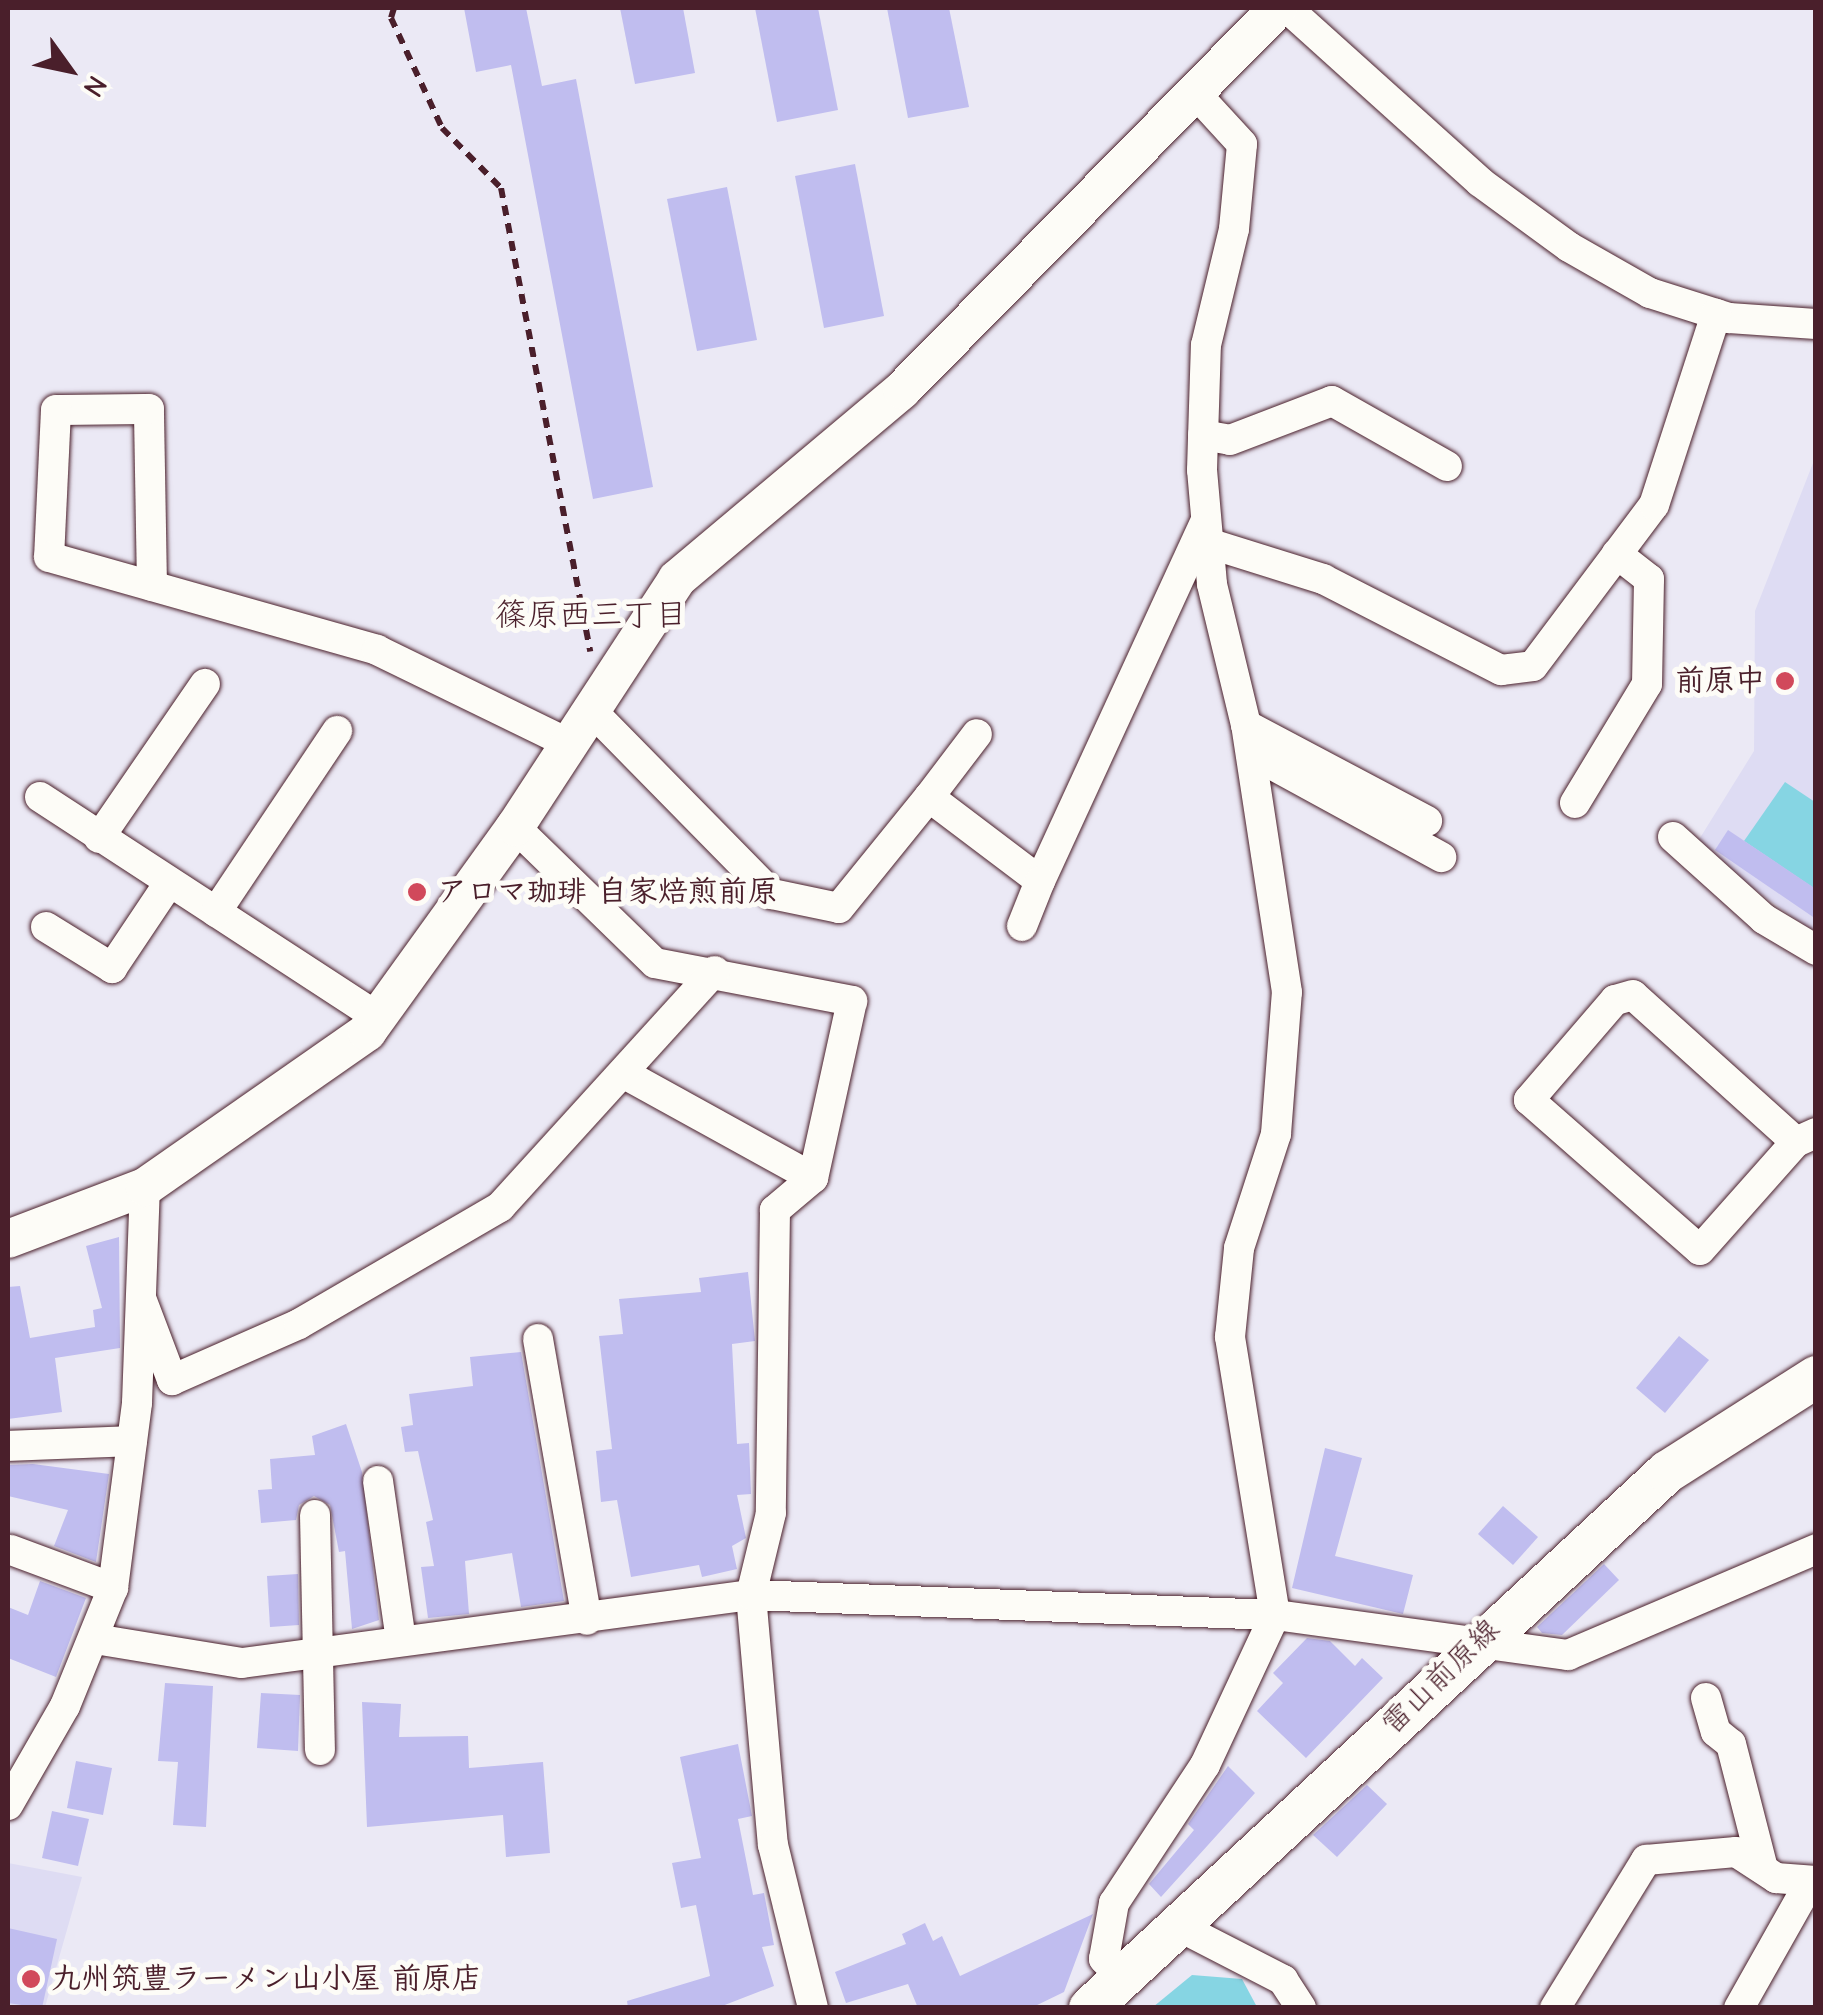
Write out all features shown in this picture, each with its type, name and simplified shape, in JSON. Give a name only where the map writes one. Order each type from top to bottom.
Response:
[{"type":"main road","name":"雷山前原線","points":[[1090,2008],[1182,1928],[1471,1648],[1668,1472],[1816,1377]]},
{"type":"street","points":[[8,1240],[145,1187],[368,1032],[515,827],[566,742],[677,578],[902,390],[1197,95],[1278,8]]},
{"type":"street","points":[[1287,8],[1480,182],[1569,246],[1650,293],[1716,314],[1816,324]]},
{"type":"street","points":[[1124,1981],[1104,1959],[1114,1903],[1204,1765],[1275,1615],[1230,1337],[1239,1248],[1276,1134],[1288,1056],[1283,958],[1248,739],[1207,531],[1203,435],[1206,345],[1234,229],[1242,144],[1197,95]]},
{"type":"street","points":[[1207,531],[1340,586],[1501,670],[1533,666],[1654,504],[1716,314]]},
{"type":"street","points":[[1203,435],[1230,440],[1332,400],[1448,466]]},
{"type":"street","points":[[152,586],[149,410],[56,410],[49,556],[152,586],[378,650],[566,742]]},
{"type":"street","points":[[1022,926],[1207,531]]},
{"type":"street","points":[[1575,803],[1648,684],[1649,579],[1617,554]]},
{"type":"street","points":[[99,838],[205,684]]},
{"type":"street","points":[[594,701],[772,894],[839,908],[977,734]]},
{"type":"street","points":[[216,912],[337,732]]},
{"type":"street","points":[[1248,739],[1427,821]]},
{"type":"street","points":[[1248,739],[1441,857]]},
{"type":"street","points":[[929,796],[1040,881]]},
{"type":"street","points":[[40,798],[378,1016]]},
{"type":"street","points":[[515,827],[655,963],[852,1001],[813,1178],[775,1210],[771,1514],[751,1595],[773,1845],[803,2005]]},
{"type":"street","points":[[1673,837],[1764,919],[1816,950]]},
{"type":"street","points":[[46,927],[112,968],[169,882]]},
{"type":"street","points":[[141,1298],[172,1380],[299,1324],[500,1207],[715,972]]},
{"type":"street","points":[[1633,995],[1806,1138],[1700,1250],[1529,1100],[1616,1000],[1633,995]]},
{"type":"street","points":[[622,1073],[813,1178]]},
{"type":"street","points":[[8,1805],[95,1639],[113,1588],[132,1441],[145,1187]]},
{"type":"street","points":[[538,1340],[587,1620]]},
{"type":"street","points":[[8,1446],[132,1441]]},
{"type":"street","points":[[378,1481],[401,1640]]},
{"type":"street","points":[[315,1515],[322,1654],[320,1750]]},
{"type":"street","points":[[95,1639],[242,1663],[401,1640],[587,1620],[751,1595],[1275,1615],[1471,1648],[1568,1655],[1816,1549]]},
{"type":"street","points":[[11,1550],[113,1588]]},
{"type":"street","points":[[1706,1698],[1716,1732],[1730,1744],[1763,1869]]},
{"type":"street","points":[[1555,2008],[1646,1860],[1736,1852],[1763,1869],[1812,1882],[1738,2008]]},
{"type":"street","points":[[1182,1928],[1283,1980],[1301,2008]]},
{"type":"path","points":[[394,8],[392,18],[442,128],[501,188],[594,701]]},
{"type":"shaded area","name":"前原中","points":[[1815,458],[1815,933],[1695,846],[1754,751],[1755,611]]},
{"type":"shaded area","points":[[8,1863],[82,1877],[45,2007],[8,2007]]},
{"type":"water","points":[[1785,782],[1815,802],[1815,889],[1744,841]]},
{"type":"water","points":[[1192,1975],[1242,1979],[1257,2007],[1153,2007]]},
{"type":"building","points":[[464,8],[526,8],[542,86],[576,79],[653,487],[593,499],[511,65],[476,72]]},
{"type":"building","points":[[620,8],[683,8],[695,73],[635,84]]},
{"type":"building","points":[[755,8],[818,8],[838,110],[777,122]]},
{"type":"building","points":[[887,8],[949,8],[969,107],[908,118]]},
{"type":"building","points":[[855,164],[884,316],[824,328],[795,176]]},
{"type":"building","points":[[727,187],[757,340],[697,351],[667,199]]},
{"type":"building","points":[[1728,830],[1816,889],[1816,919],[1715,850]]},
{"type":"building","points":[[119,1237],[120,1348],[55,1358],[62,1412],[8,1419],[8,1287],[20,1286],[30,1338],[95,1327],[93,1310],[102,1308],[86,1246]]},
{"type":"building","points":[[748,1272],[755,1341],[732,1344],[737,1444],[749,1443],[751,1494],[737,1495],[746,1538],[732,1546],[737,1569],[702,1577],[699,1565],[631,1577],[617,1500],[601,1502],[596,1451],[612,1449],[599,1336],[623,1334],[619,1299],[701,1292],[699,1278]]},
{"type":"building","points":[[1679,1336],[1709,1360],[1665,1413],[1636,1388]]},
{"type":"building","points":[[521,1352],[564,1601],[521,1607],[512,1553],[465,1561],[469,1614],[428,1618],[421,1567],[434,1566],[426,1522],[433,1520],[418,1451],[405,1452],[401,1427],[413,1425],[409,1394],[473,1386],[470,1357]]},
{"type":"building","points":[[346,1424],[362,1472],[379,1620],[352,1629],[345,1551],[339,1552],[330,1505],[314,1496],[299,1505],[296,1520],[261,1523],[258,1490],[272,1489],[270,1459],[315,1455],[312,1436]]},
{"type":"building","points":[[1325,1448],[1362,1458],[1335,1556],[1413,1575],[1403,1614],[1292,1588]]},
{"type":"building","points":[[33,1464],[109,1474],[96,1562],[54,1546],[68,1510],[8,1496],[8,1465]]},
{"type":"building","points":[[1503,1506],[1538,1537],[1513,1565],[1478,1534]]},
{"type":"building","points":[[1604,1564],[1619,1580],[1562,1635],[1542,1633],[1537,1627]]},
{"type":"building","points":[[298,1574],[299,1625],[270,1627],[267,1576]]},
{"type":"building","points":[[40,1581],[86,1598],[56,1677],[8,1658],[8,1607],[28,1615]]},
{"type":"building","points":[[1307,1638],[1330,1641],[1355,1666],[1362,1658],[1383,1678],[1306,1758],[1257,1711],[1283,1683],[1273,1673]]},
{"type":"building","points":[[165,1683],[213,1686],[206,1827],[173,1825],[178,1762],[158,1761]]},
{"type":"building","points":[[261,1693],[300,1695],[298,1751],[257,1748]]},
{"type":"building","points":[[362,1702],[401,1704],[399,1737],[468,1736],[469,1768],[543,1762],[550,1853],[506,1857],[503,1815],[367,1827]]},
{"type":"building","points":[[738,1744],[752,1816],[738,1819],[753,1895],[764,1893],[774,1945],[762,1947],[774,1986],[717,2008],[628,2008],[627,2001],[710,1976],[696,1905],[681,1908],[672,1863],[701,1858],[680,1757]]},
{"type":"building","points":[[76,1761],[112,1768],[103,1815],[67,1808]]},
{"type":"building","points":[[1228,1766],[1255,1793],[1161,1897],[1149,1884],[1194,1830],[1188,1824]]},
{"type":"building","points":[[1367,1785],[1387,1804],[1337,1857],[1313,1835]]},
{"type":"building","points":[[52,1811],[89,1819],[78,1866],[42,1858]]},
{"type":"building","points":[[1093,1914],[1064,1992],[1031,2008],[918,2008],[908,1984],[846,2003],[835,1972],[906,1944],[902,1934],[925,1923],[933,1941],[942,1936],[960,1976]]},
{"type":"building","points":[[8,1928],[57,1939],[42,2008],[8,2003]]},
{"type":"place","name":"前原中","points":[[1785,681]]},
{"type":"place","name":"アロマ珈琲 自家焙煎前原","points":[[417,892]]},
{"type":"place","name":"九州筑豊ラーメン山小屋 前原店","points":[[31,1979]]},
{"type":"district","name":"篠原西三丁目","points":[[591,615]]}]
